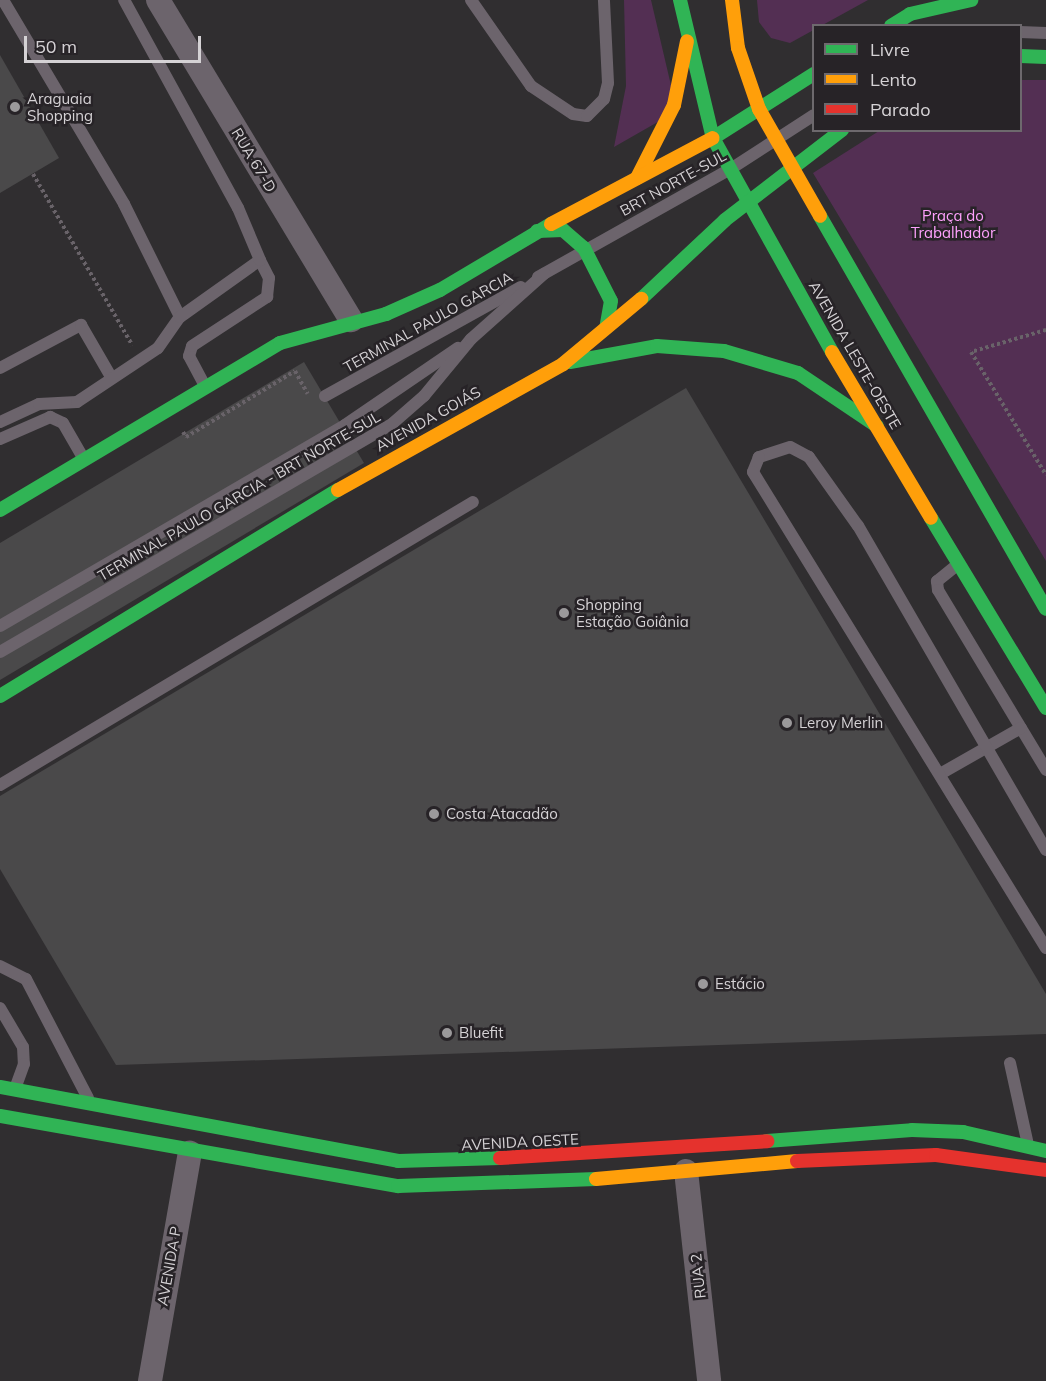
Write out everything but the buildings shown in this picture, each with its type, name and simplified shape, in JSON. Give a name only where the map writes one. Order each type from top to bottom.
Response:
[{"type":"main road","name":"AVENIDA LESTE-OESTE","points":[[680,0],[687,41],[713,138],[729,170],[752,203],[877,426],[1046,708]]},
{"type":"main road","points":[[732,0],[738,48],[759,109],[1046,609]]},
{"type":"main road","points":[[894,24],[910,14],[971,0]]},
{"type":"main road","points":[[637,178],[675,105],[687,41]]},
{"type":"main road","points":[[1022,56],[1046,57]]},
{"type":"main road","points":[[0,510],[280,343],[351,320],[386,314],[440,290],[537,231],[713,138],[812,75]]},
{"type":"main road","name":"AVENIDA GOIÁS","points":[[0,696],[377,466],[563,364],[725,220],[752,203],[791,168],[839,132]]},
{"type":"main road","points":[[537,231],[563,230],[584,248],[612,301],[606,327]]},
{"type":"main road","points":[[563,364],[657,346],[724,351],[798,374],[877,426]]},
{"type":"main road","name":"AVENIDA OESTE","points":[[0,1087],[398,1161],[577,1156],[912,1130],[963,1132],[1046,1151]]},
{"type":"main road","points":[[0,1116],[190,1152],[398,1186],[456,1188],[936,1155],[1046,1170]]},
{"type":"street","name":"RUA 67-D","points":[[158,0],[351,320]]},
{"type":"street","name":"AVENIDA P","points":[[150,1381],[190,1152]]},
{"type":"street","name":"RUA 2","points":[[686,1171],[709,1381]]},
{"type":"lane","points":[[3,0],[124,204],[180,317]]},
{"type":"lane","points":[[124,0],[233,198],[269,278],[267,297],[192,346],[189,356],[206,387]]},
{"type":"lane","points":[[471,0],[531,86],[573,114],[587,116],[604,99],[608,83],[604,0]]},
{"type":"lane","points":[[1022,32],[1046,33]]},
{"type":"lane","name":"BRT NORTE-SUL","points":[[545,273],[584,248],[729,170],[812,116]]},
{"type":"lane","points":[[0,422],[39,404],[77,402],[110,375],[158,348],[180,317],[260,260]]},
{"type":"lane","name":"TERMINAL PAULO GARCIA - BRT NORTE-SUL","points":[[0,626],[332,433],[471,339],[545,273]]},
{"type":"lane","name":"TERMINAL PAULO GARCIA","points":[[325,396],[545,273]]},
{"type":"lane","points":[[0,368],[81,324],[110,375]]},
{"type":"lane","name":"TERMINAL PAULO GARCIA - BRT NORTE-SUL","points":[[0,652],[393,423],[424,396],[471,339]]},
{"type":"lane","points":[[0,439],[50,417],[63,423],[84,460]]},
{"type":"lane","points":[[1046,850],[984,749],[858,526],[809,457],[790,447],[759,457],[753,472],[1046,948]]},
{"type":"lane","points":[[0,784],[473,502]]},
{"type":"lane","points":[[958,564],[942,573],[938,590],[1046,770]]},
{"type":"lane","points":[[940,774],[1021,728]]},
{"type":"lane","points":[[0,966],[26,979],[93,1106]]},
{"type":"lane","points":[[0,1008],[23,1047],[24,1064],[15,1090]]},
{"type":"lane","points":[[1010,1063],[1028,1146]]},
{"type":"path","points":[[33,174],[140,358]]},
{"type":"path","points":[[1046,330],[971,352],[1046,476]]},
{"type":"path","points":[[169,409],[186,437],[295,371],[332,433]]},
{"type":"green space","points":[[624,0],[651,0],[677,111],[614,147],[626,86]]},
{"type":"green space","points":[[757,0],[868,0],[824,24],[812,24],[812,31],[790,43],[771,38],[759,22]]},
{"type":"green space","name":"Praça do Trabalhador","points":[[1022,80],[1046,80],[1046,561],[813,173],[877,132],[1022,132]]},
{"type":"traffic: fast","points":[[680,0],[713,138],[832,352]]},
{"type":"traffic: fast","points":[[894,24],[910,14],[971,0]]},
{"type":"traffic: fast","points":[[1022,56],[1046,57]]},
{"type":"traffic: fast","points":[[713,138],[812,75]]},
{"type":"traffic: fast","points":[[641,299],[725,220],[839,132]]},
{"type":"traffic: fast","points":[[820,216],[1046,609]]},
{"type":"traffic: fast","points":[[0,510],[280,343],[386,314],[440,290],[551,224]]},
{"type":"traffic: fast","points":[[537,231],[563,230],[584,248],[611,301],[606,328]]},
{"type":"traffic: fast","points":[[570,362],[657,346],[724,351],[798,373],[877,426]]},
{"type":"traffic: fast","points":[[0,696],[338,490]]},
{"type":"traffic: fast","points":[[931,518],[1046,708]]},
{"type":"traffic: fast","points":[[0,1087],[398,1161],[500,1158]]},
{"type":"traffic: fast","points":[[0,1116],[398,1186],[596,1179]]},
{"type":"traffic: fast","points":[[767,1141],[912,1130],[963,1132],[1046,1151]]},
{"type":"traffic: slow","points":[[732,0],[738,48],[759,109],[820,216]]},
{"type":"traffic: slow","points":[[637,178],[674,105],[687,41]]},
{"type":"traffic: slow","points":[[551,224],[713,138]]},
{"type":"traffic: slow","points":[[338,490],[563,364],[641,299]]},
{"type":"traffic: slow","points":[[832,352],[931,518]]},
{"type":"traffic: slow","points":[[596,1179],[797,1161]]},
{"type":"traffic: jam","points":[[500,1158],[767,1141]]},
{"type":"traffic: jam","points":[[797,1161],[936,1155],[1045,1170]]},
{"type":"place","name":"Araguaia Shopping","points":[[15,107]]},
{"type":"place","name":"Shopping Estação Goiânia","points":[[564,613]]},
{"type":"place","name":"Leroy Merlin","points":[[787,723]]},
{"type":"place","name":"Costa Atacadão","points":[[434,814]]},
{"type":"place","name":"Estácio","points":[[703,984]]},
{"type":"place","name":"Bluefit","points":[[447,1033]]}]
